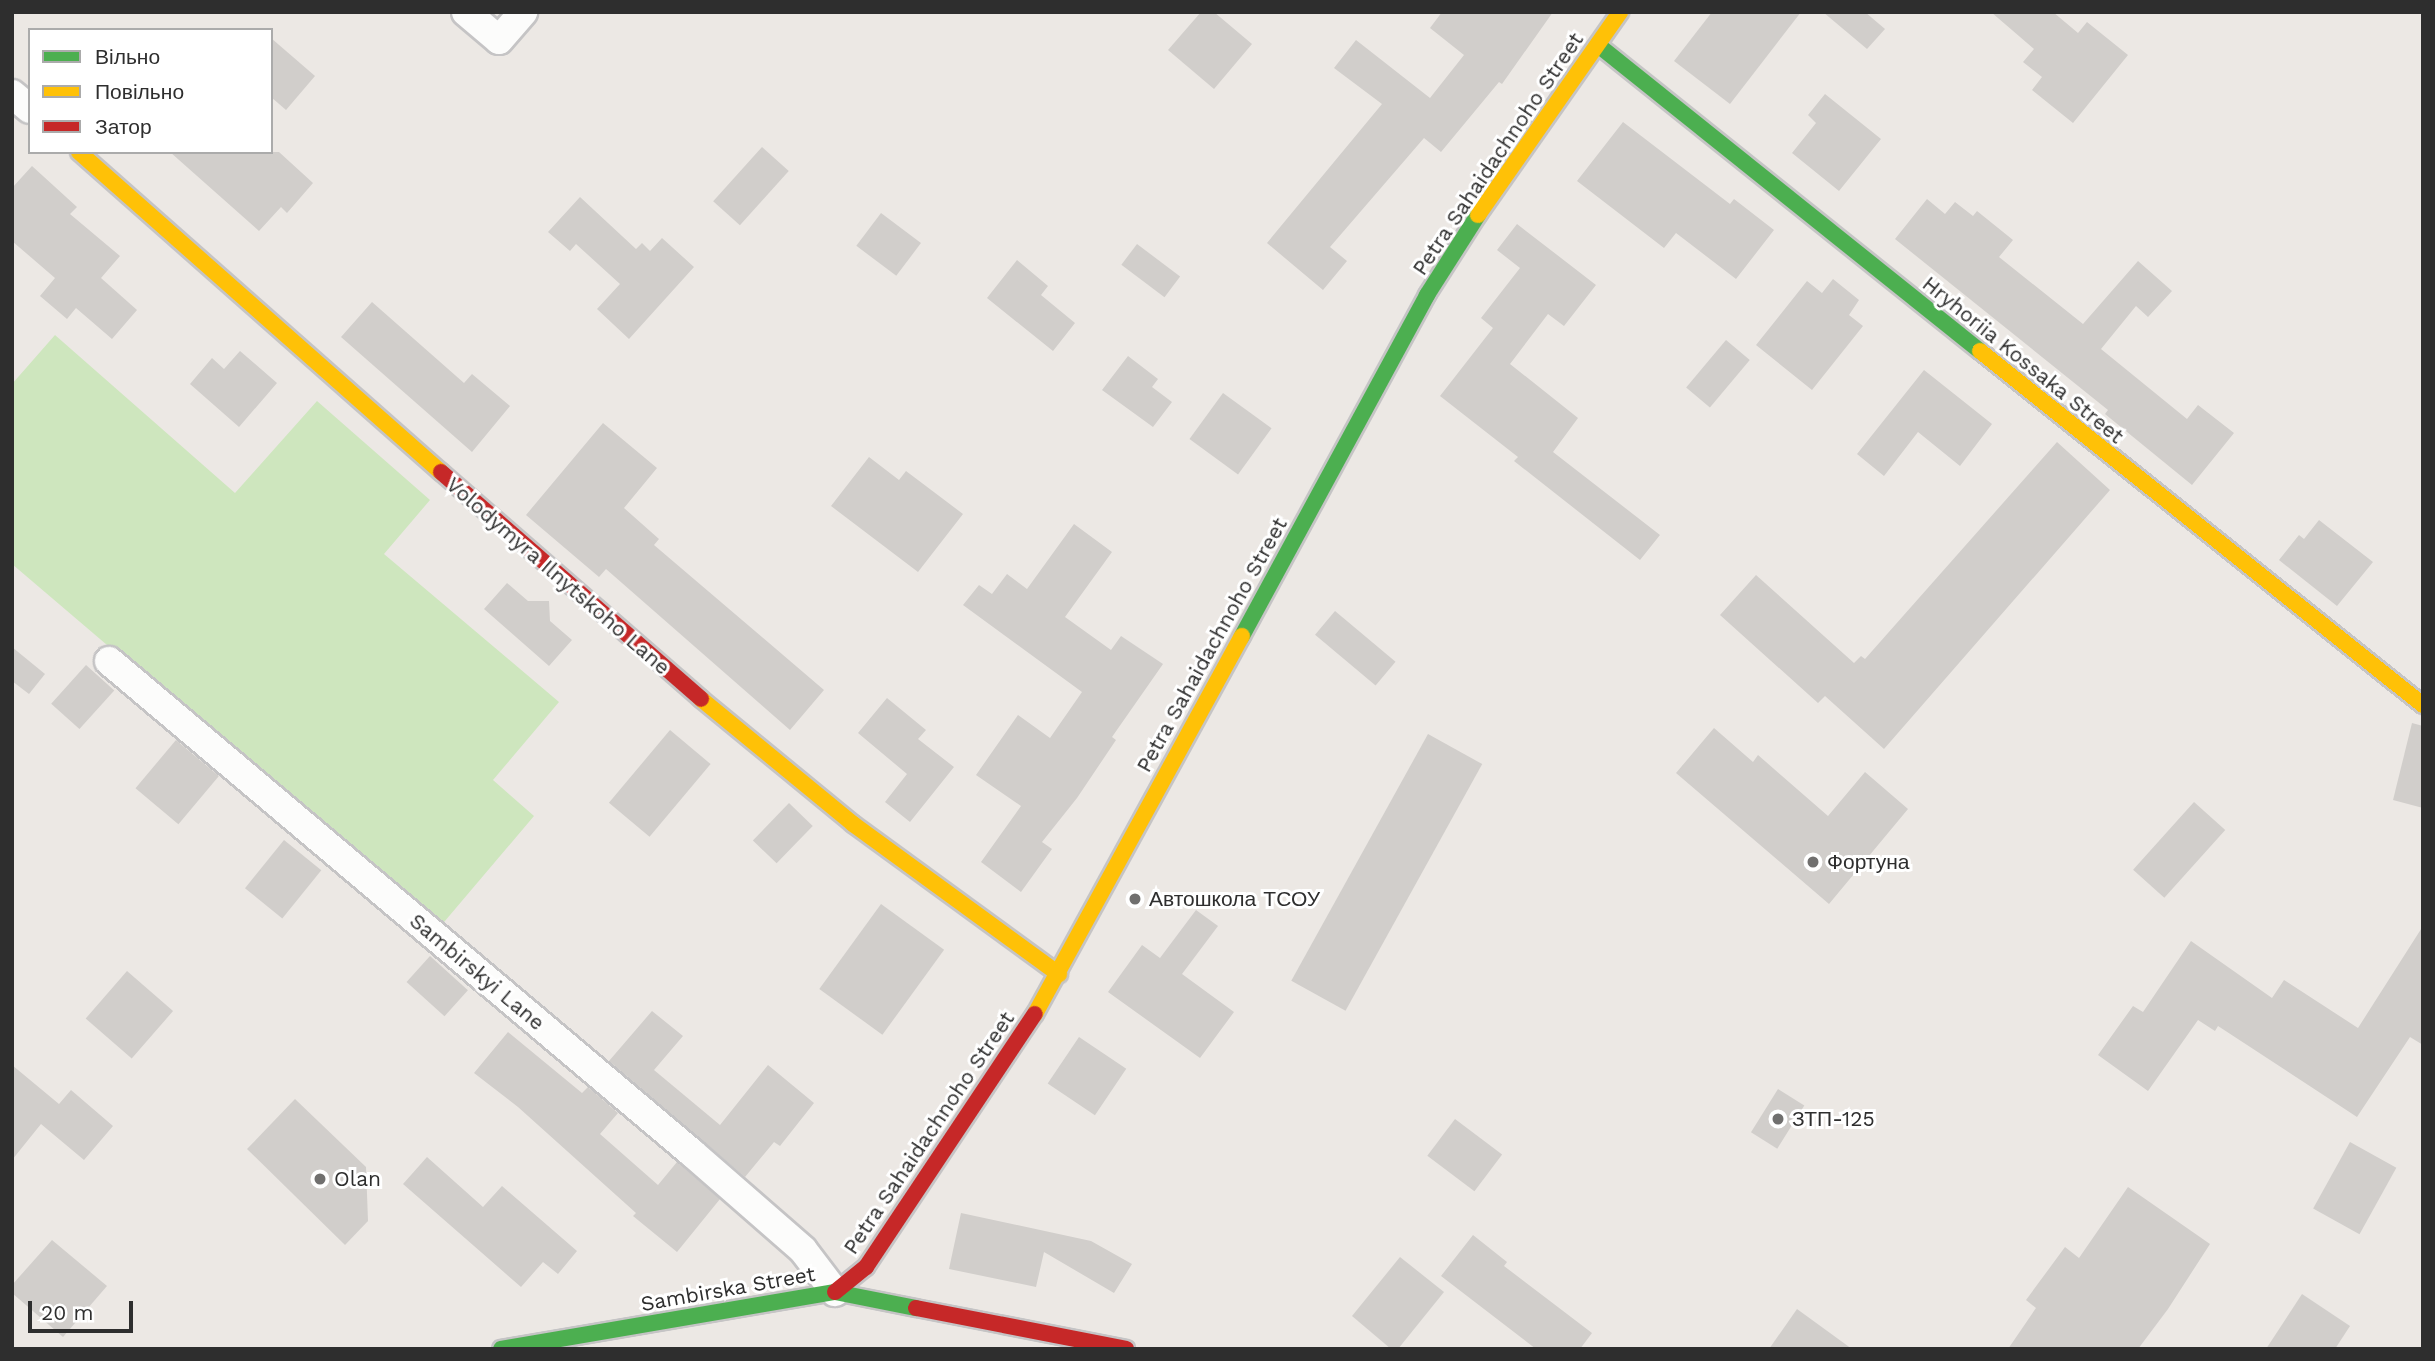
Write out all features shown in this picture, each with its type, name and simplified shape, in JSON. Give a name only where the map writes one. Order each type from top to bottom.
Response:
[{"type":"street","points":[[467,12],[499,40],[523,12]]},
{"type":"street","name":"Petra Sahaidachnoho Street","points":[[835,1292],[866,1267],[977,1104],[1059,974],[1427,295],[1486,203],[1620,12]]},
{"type":"street","name":"Hryhoriia Kossaka Street","points":[[1598,46],[2423,705]]},
{"type":"street","points":[[12,94],[28,107]]},
{"type":"street","name":"Volodymyra Ilnytskoho Lane","points":[[81,154],[675,678],[853,824],[1059,974]]},
{"type":"street","name":"Sambirskyi Lane","points":[[109,661],[743,1197],[803,1250],[835,1292]]},
{"type":"street","name":"Sambirska Street","points":[[501,1349],[835,1292],[1126,1349]]},
{"type":"green space","points":[[55,335],[235,493],[317,401],[430,500],[384,554],[559,702],[493,780],[534,816],[439,928],[12,564],[12,384]]},
{"type":"building","points":[[1201,12],[1214,12],[1252,44],[1214,89],[1168,50]]},
{"type":"building","points":[[1442,12],[1553,12],[1502,84],[1499,82],[1441,152],[1424,138],[1330,247],[1347,261],[1323,290],[1267,243],[1382,104],[1334,68],[1356,40],[1430,98],[1464,55],[1430,28]]},
{"type":"building","points":[[1712,12],[1801,12],[1730,104],[1674,61]]},
{"type":"building","points":[[1823,12],[1865,12],[1885,29],[1867,49]]},
{"type":"building","points":[[1991,12],[2053,12],[2078,33],[2087,22],[2128,55],[2073,123],[2032,90],[2042,77],[2023,62],[2034,49]]},
{"type":"building","points":[[273,40],[315,76],[286,110],[273,99]]},
{"type":"building","points":[[1825,94],[1881,139],[1839,191],[1792,153],[1816,123],[1808,115]]},
{"type":"building","points":[[1623,122],[1730,204],[1734,199],[1774,230],[1736,279],[1676,233],[1664,248],[1577,181]]},
{"type":"building","points":[[762,147],[789,171],[740,225],[713,201]]},
{"type":"building","points":[[279,152],[313,183],[287,213],[281,207],[259,231],[172,154]]},
{"type":"building","points":[[32,166],[77,207],[70,214],[120,256],[101,278],[137,310],[112,339],[76,308],[67,319],[40,296],[55,278],[12,241],[12,188]]},
{"type":"building","points":[[580,197],[636,249],[642,243],[650,251],[662,238],[694,267],[629,339],[597,309],[620,284],[576,244],[570,251],[548,232]]},
{"type":"building","points":[[1927,199],[1945,214],[1955,202],[1973,216],[1977,211],[2013,240],[1999,257],[2083,324],[2138,261],[2172,291],[2148,317],[2136,306],[2101,349],[2187,419],[2198,405],[2234,433],[2192,485],[2105,414],[2108,410],[1895,239]]},
{"type":"building","points":[[881,213],[921,243],[896,276],[856,246]]},
{"type":"building","points":[[1517,224],[1596,285],[1564,326],[1548,314],[1510,364],[1578,418],[1553,452],[1660,535],[1640,560],[1514,461],[1518,457],[1440,396],[1493,328],[1481,318],[1520,268],[1497,250]]},
{"type":"building","points":[[1137,244],[1180,276],[1164,297],[1121,265]]},
{"type":"building","points":[[1017,260],[1048,286],[1041,295],[1075,323],[1053,351],[987,298]]},
{"type":"building","points":[[1833,279],[1859,300],[1849,315],[1863,326],[1812,390],[1756,345],[1807,281],[1822,293]]},
{"type":"building","points":[[372,302],[464,383],[472,374],[510,406],[472,452],[341,337]]},
{"type":"building","points":[[1726,340],[1750,360],[1710,407],[1686,387]]},
{"type":"building","points":[[240,351],[277,383],[239,427],[190,384],[212,358],[224,369]]},
{"type":"building","points":[[1128,356],[1158,379],[1152,387],[1172,402],[1153,427],[1102,390]]},
{"type":"building","points":[[1924,370],[1992,424],[1960,466],[1918,432],[1884,476],[1857,454]]},
{"type":"building","points":[[1223,393],[1272,428],[1238,474],[1189,439]]},
{"type":"building","points":[[603,423],[657,468],[624,508],[659,539],[654,545],[824,690],[790,730],[606,569],[599,577],[526,515]]},
{"type":"building","points":[[2057,442],[2110,490],[1884,749],[1825,696],[1818,703],[1720,615],[1756,575],[1854,663],[1861,656],[1865,659]]},
{"type":"building","points":[[869,457],[899,480],[906,471],[963,514],[918,572],[831,506]]},
{"type":"building","points":[[2319,520],[2373,562],[2337,606],[2279,560],[2299,535],[2304,539]]},
{"type":"building","points":[[1074,524],[1112,552],[1065,617],[1111,650],[1121,636],[1163,664],[1112,737],[1116,740],[1077,798],[1042,842],[1052,849],[1021,892],[981,862],[1021,806],[976,775],[1018,715],[1050,738],[1082,692],[963,605],[979,585],[992,594],[1007,574],[1027,589]]},
{"type":"building","points":[[507,583],[528,601],[549,601],[550,621],[572,640],[549,666],[484,609]]},
{"type":"building","points":[[1335,611],[1396,662],[1376,686],[1315,635]]},
{"type":"building","points":[[12,647],[45,674],[29,694],[12,681]]},
{"type":"building","points":[[86,665],[114,690],[79,729],[51,704]]},
{"type":"building","points":[[887,698],[926,730],[918,739],[954,767],[910,822],[885,802],[907,774],[858,733]]},
{"type":"building","points":[[2412,723],[2423,726],[2423,808],[2393,800]]},
{"type":"building","points":[[1714,728],[1753,762],[1758,755],[1828,816],[1865,772],[1908,809],[1829,904],[1676,773]]},
{"type":"building","points":[[670,730],[711,764],[650,837],[609,803]]},
{"type":"building","points":[[1428,734],[1482,764],[1346,1011],[1291,981]]},
{"type":"building","points":[[176,740],[219,776],[178,824],[136,788]]},
{"type":"building","points":[[2194,802],[2225,830],[2164,898],[2133,870]]},
{"type":"building","points":[[789,803],[813,826],[777,863],[753,840]]},
{"type":"building","points":[[284,840],[321,870],[282,918],[245,888]]},
{"type":"building","points":[[881,904],[944,950],[882,1035],[819,989]]},
{"type":"building","points":[[1196,910],[1218,926],[1182,974],[1234,1012],[1200,1058],[1108,992],[1142,945],[1160,958]]},
{"type":"building","points":[[2423,926],[2423,1045],[2410,1037],[2357,1117],[2218,1026],[2215,1031],[2198,1020],[2148,1091],[2098,1055],[2133,1006],[2143,1012],[2191,941],[2272,998],[2284,980],[2358,1028]]},
{"type":"building","points":[[430,956],[468,990],[444,1016],[407,982]]},
{"type":"building","points":[[127,971],[173,1011],[132,1059],[86,1019]]},
{"type":"building","points":[[652,1011],[683,1036],[654,1070],[720,1125],[768,1065],[814,1103],[780,1146],[774,1142],[745,1177],[609,1061]]},
{"type":"building","points":[[508,1032],[582,1093],[588,1087],[618,1113],[600,1134],[658,1185],[677,1162],[720,1199],[677,1252],[633,1216],[636,1213],[518,1107],[474,1073]]},
{"type":"building","points":[[1079,1037],[1126,1069],[1095,1115],[1048,1083]]},
{"type":"building","points":[[12,1065],[59,1104],[71,1090],[113,1126],[84,1160],[41,1124],[12,1160]]},
{"type":"building","name":"ЗТП-125","points":[[1778,1089],[1804,1105],[1777,1149],[1751,1132]]},
{"type":"building","points":[[295,1099],[366,1167],[368,1221],[345,1245],[247,1149]]},
{"type":"building","points":[[1455,1119],[1502,1155],[1474,1191],[1427,1156]]},
{"type":"building","points":[[2350,1142],[2396,1168],[2360,1234],[2313,1208]]},
{"type":"building","points":[[427,1157],[483,1207],[502,1186],[577,1251],[558,1274],[543,1262],[521,1287],[403,1184]]},
{"type":"building","points":[[2128,1187],[2210,1244],[2168,1309],[2138,1349],[2008,1349],[2036,1308],[2026,1300],[2065,1247],[2079,1258]]},
{"type":"building","points":[[961,1213],[1091,1241],[1132,1264],[1114,1293],[1044,1252],[1036,1287],[949,1269]]},
{"type":"building","points":[[1473,1235],[1507,1262],[1504,1266],[1592,1333],[1580,1349],[1536,1349],[1441,1276]]},
{"type":"building","points":[[52,1240],[107,1286],[63,1337],[12,1293],[12,1285]]},
{"type":"building","points":[[1400,1257],[1444,1292],[1398,1349],[1391,1349],[1352,1316]]},
{"type":"building","points":[[2302,1294],[2350,1326],[2335,1349],[2266,1349]]},
{"type":"building","points":[[1797,1309],[1852,1349],[1769,1349]]},
{"type":"traffic: fast","points":[[1598,45],[1980,351]]},
{"type":"traffic: fast","points":[[1242,636],[1427,295],[1478,215]]},
{"type":"traffic: fast","points":[[501,1349],[835,1292],[916,1308]]},
{"type":"traffic: slow","points":[[1478,215],[1620,12]]},
{"type":"traffic: slow","points":[[81,154],[441,472]]},
{"type":"traffic: slow","points":[[1980,351],[2423,705]]},
{"type":"traffic: slow","points":[[1035,1014],[1242,636]]},
{"type":"traffic: slow","points":[[701,699],[853,824],[1059,974]]},
{"type":"traffic: jam","points":[[441,472],[701,699]]},
{"type":"traffic: jam","points":[[835,1292],[866,1267],[1035,1014]]},
{"type":"traffic: jam","points":[[916,1308],[1126,1349]]},
{"type":"place","name":"Фортуна","points":[[1813,862]]},
{"type":"place","name":"Автошкола ТСОУ","points":[[1135,899]]},
{"type":"place","name":"ЗТП-125","points":[[1778,1119]]},
{"type":"place","name":"Olan","points":[[320,1179]]}]
